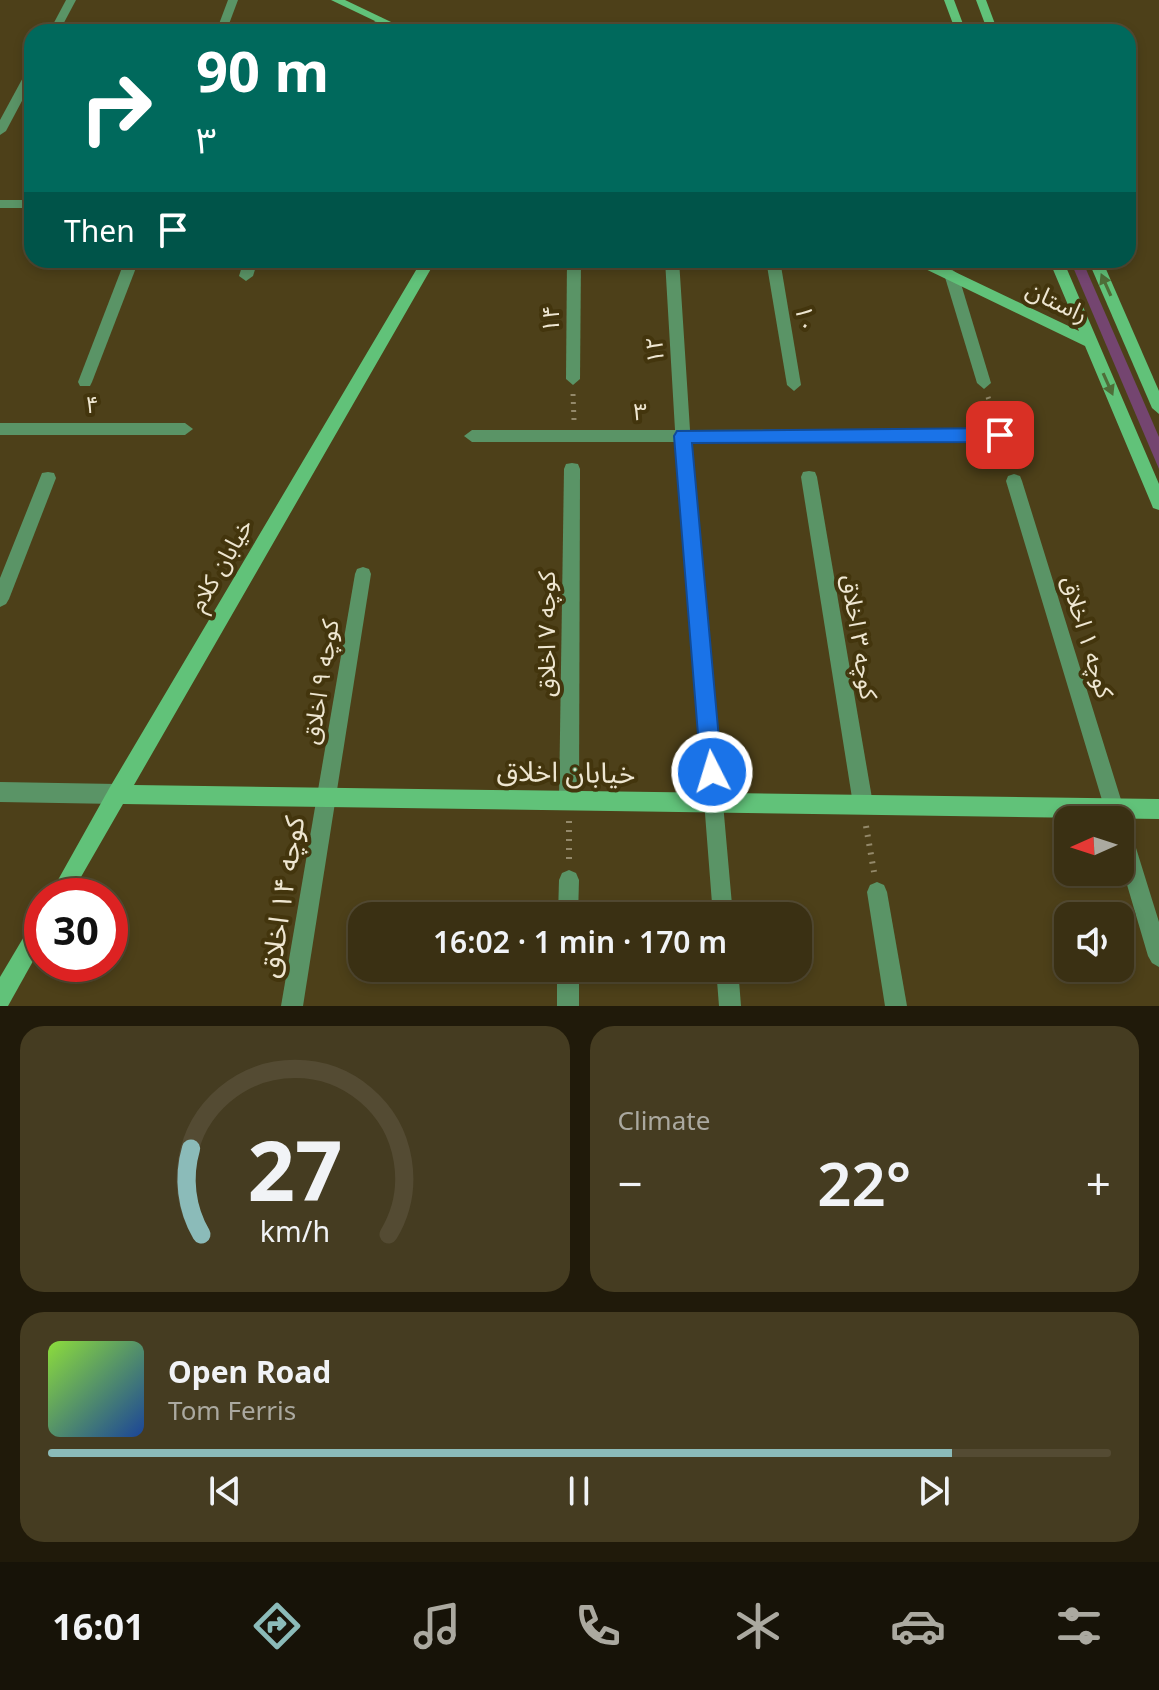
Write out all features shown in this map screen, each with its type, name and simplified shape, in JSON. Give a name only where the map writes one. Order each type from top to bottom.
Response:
[{"type":"street","points":[[58,24],[71,0]]},
{"type":"street","points":[[224,24],[233,0]]},
{"type":"street","points":[[336,0],[389,24]]},
{"type":"street","points":[[949,0],[972,24]]},
{"type":"street","points":[[977,24],[981,0]]},
{"type":"street","points":[[379,24],[380,20]]},
{"type":"street","points":[[0,131],[24,87]]},
{"type":"street","points":[[0,204],[24,204]]},
{"type":"street","points":[[85,382],[129,268]]},
{"type":"street","points":[[246,276],[248,268]]},
{"type":"street","name":"خیابان کلام","points":[[69,878],[424,268]]},
{"type":"street","name":"۱۴","points":[[573,379],[574,268]]},
{"type":"street","name":"۱۲","points":[[672,268],[683,436],[722,902]]},
{"type":"street","name":"۱۰","points":[[774,268],[794,385]]},
{"type":"street","name":"راستان","points":[[937,268],[1089,342]]},
{"type":"street","points":[[1059,268],[1159,503]]},
{"type":"street","points":[[1098,268],[1159,408]]},
{"type":"street","points":[[951,274],[984,383]]},
{"type":"street","points":[[1144,372],[1159,378]]},
{"type":"street","name":"۴","points":[[0,429],[185,429]]},
{"type":"street","name":"۳","points":[[472,436],[1000,435]]},
{"type":"street","name":"کوچه ۷ اخلاق","points":[[569,800],[572,469]]},
{"type":"street","name":"کوچه ۳ اخلاق","points":[[809,477],[863,804]]},
{"type":"street","points":[[0,599],[48,478]]},
{"type":"street","name":"کوچه ۱ اخلاق","points":[[1014,481],[1113,806]]},
{"type":"street","name":"کوچه ۹ اخلاق","points":[[327,797],[363,574]]},
{"type":"street","points":[[0,792],[117,794]]},
{"type":"street","name":"خیابان اخلاق","points":[[117,794],[863,804],[1054,815]]},
{"type":"street","name":"کوچه ۱۴ اخلاق","points":[[292,1006],[327,797]]},
{"type":"street","name":"خیابان اخلاق","points":[[1134,815],[1159,809]]},
{"type":"street","name":"کوچه ۱ اخلاق","points":[[1134,874],[1159,956]]},
{"type":"street","points":[[568,902],[569,880]]},
{"type":"street","points":[[877,892],[896,1006]]},
{"type":"street","points":[[0,998],[24,956]]},
{"type":"street","points":[[568,982],[568,1006]]},
{"type":"street","points":[[728,982],[730,1006]]},
{"type":"path","points":[[569,800],[569,880]]},
{"type":"path","points":[[863,804],[877,892]]},
{"type":"shaded area","points":[[1073,268],[1085,268],[1159,437],[1159,469]]},
{"type":"route","points":[[712,772],[683,436],[1000,435]]}]
